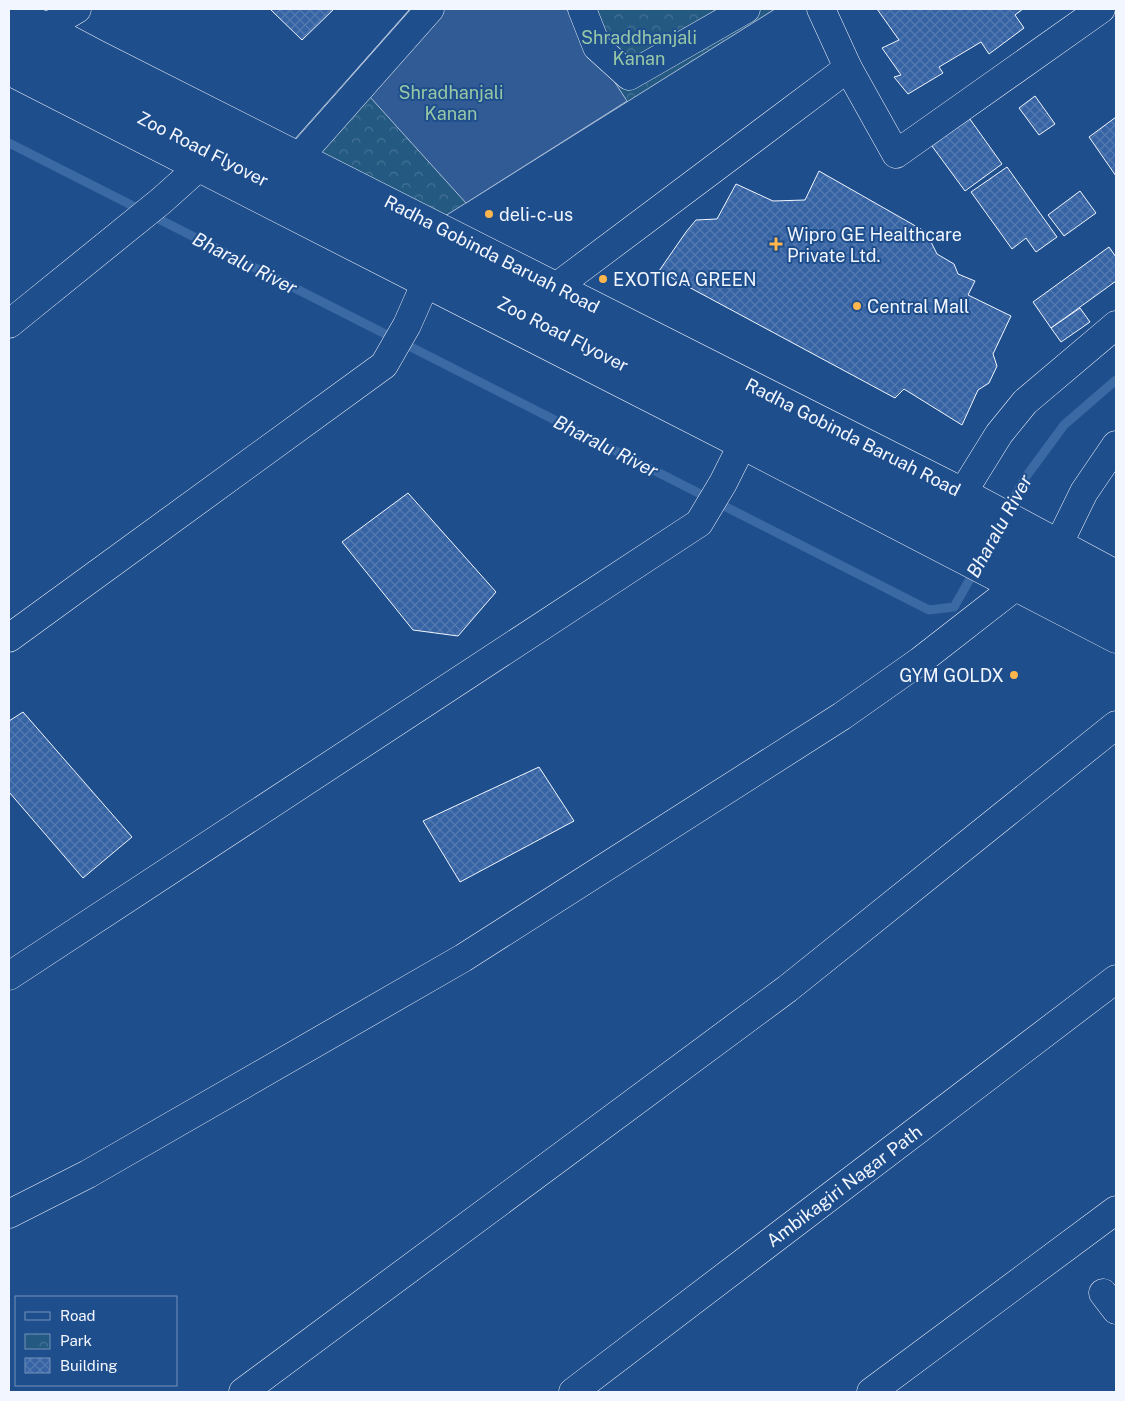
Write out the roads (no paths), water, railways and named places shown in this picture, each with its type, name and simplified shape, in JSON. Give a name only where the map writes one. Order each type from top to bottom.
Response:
[{"type":"street","name":"Radha Gobinda Baruah Road","points":[[12,9],[299,157],[968,495],[1116,574]]},
{"type":"street","points":[[47,28],[76,9]]},
{"type":"street","points":[[299,157],[430,9]]},
{"type":"street","points":[[582,9],[597,47],[629,76],[746,9]]},
{"type":"street","points":[[821,9],[848,68],[896,154],[1101,9]]},
{"type":"street","name":"Zoo Road Flyover","points":[[9,25],[760,411],[1116,597]]},
{"type":"street","name":"Zoo Road Flyover","points":[[9,48],[432,268],[757,432],[1116,622]]},
{"type":"street","points":[[556,287],[848,68]]},
{"type":"street","points":[[9,70],[426,282],[1116,639]]},
{"type":"street","points":[[9,324],[161,201],[199,167]]},
{"type":"street","points":[[9,638],[384,365],[407,325],[426,282]]},
{"type":"street","points":[[968,495],[999,434],[1025,402],[1116,325]]},
{"type":"street","points":[[9,976],[699,523],[723,483],[742,445]]},
{"type":"street","points":[[1059,544],[1084,492],[1116,445]]},
{"type":"street","points":[[9,1214],[88,1174],[463,958],[842,716],[920,662],[1008,583]]},
{"type":"street","points":[[243,1392],[787,988],[1116,725]]},
{"type":"street","name":"Ambikagiri Nagar Path","points":[[573,1392],[1116,979]]},
{"type":"street","points":[[871,1392],[1116,1210]]},
{"type":"waterway","name":"Bharalu River","points":[[9,143],[929,610],[954,607],[975,570]]},
{"type":"waterway","name":"Bharalu River","points":[[1006,512],[1025,478],[1064,425],[1116,380]]},
{"type":"place","name":"deli-c-us","points":[[489,214]]},
{"type":"place","name":"Wipro GE Healthcare Private Ltd.","points":[[776,244]]},
{"type":"place","name":"EXOTICA GREEN","points":[[603,279]]},
{"type":"place","name":"Central Mall","points":[[857,306]]},
{"type":"place","name":"GYM GOLDX","points":[[1014,675]]},
{"type":"park label","name":"Shraddhanjali Kanan","points":[[639,47]]},
{"type":"park label","name":"Shradhanjali Kanan","points":[[451,102]]}]
